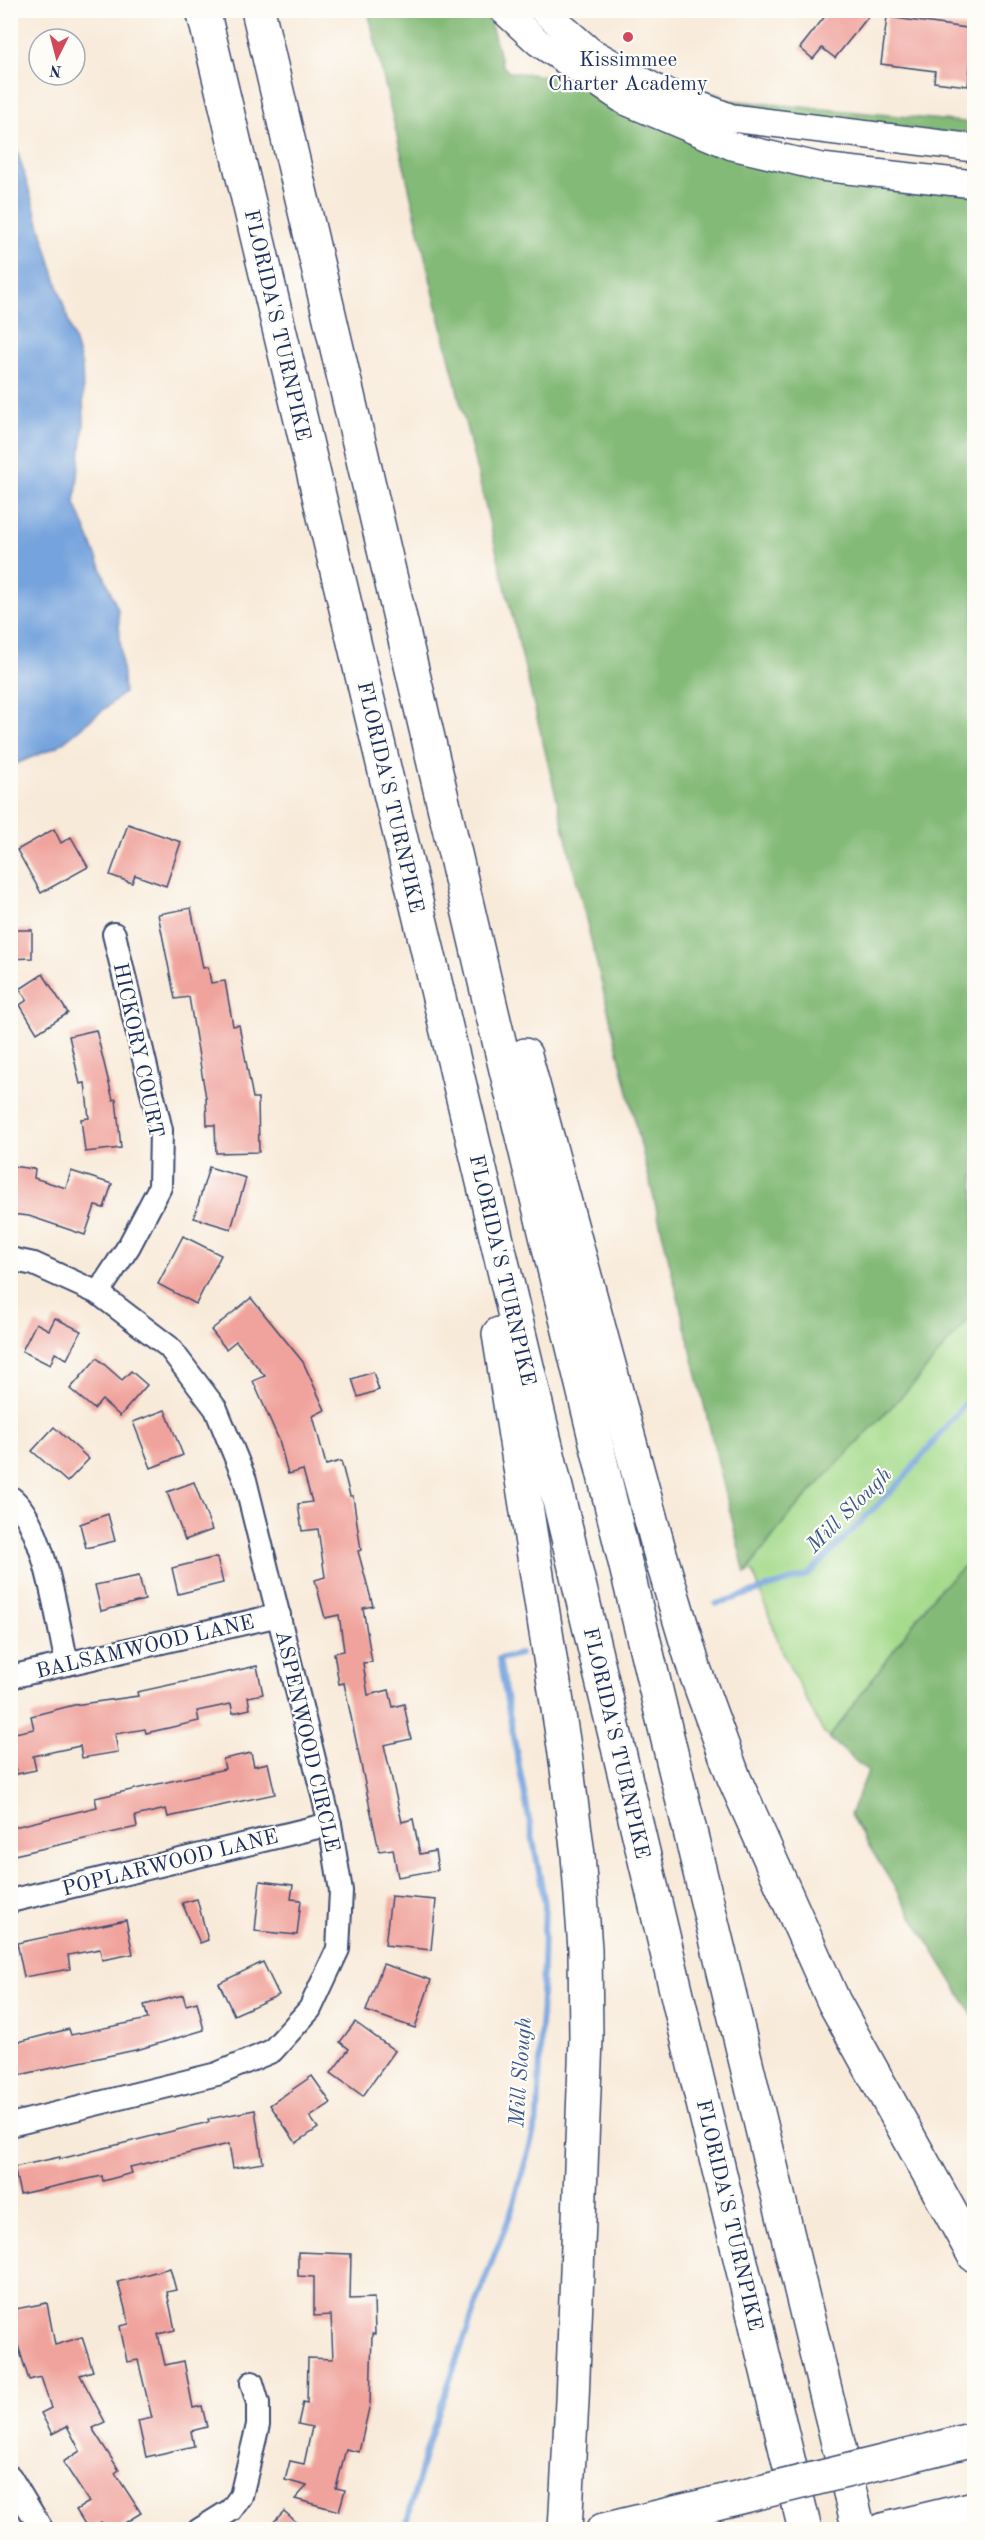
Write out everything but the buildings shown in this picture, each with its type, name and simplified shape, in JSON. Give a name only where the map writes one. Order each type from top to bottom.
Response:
[{"type":"main road","name":"FLORIDA'S TURNPIKE","points":[[203,10],[805,2529]]},
{"type":"main road","points":[[258,10],[495,1024],[860,2529]]},
{"type":"main road","points":[[389,570],[561,1183],[661,1557],[695,1671],[734,1778],[834,2002],[975,2255]]},
{"type":"main road","points":[[478,1163],[492,1290],[565,1753],[578,1855],[585,1949],[586,2038],[565,2529]]},
{"type":"main road","points":[[603,2529],[975,2439]]},
{"type":"main road","points":[[882,2529],[975,2508]]},
{"type":"street","points":[[503,10],[538,42],[625,101],[732,146],[820,168],[975,184]]},
{"type":"street","points":[[543,10],[590,51],[657,89],[732,118],[975,148]]},
{"type":"street","points":[[796,162],[799,128]]},
{"type":"street","name":"HICKORY COURT","points":[[98,1293],[129,1246],[160,1187],[161,1130],[114,934]]},
{"type":"street","name":"ASPENWOOD CIRCLE","points":[[10,1259],[34,1264],[98,1293],[169,1347],[216,1409],[245,1480],[330,1824],[341,1891],[338,1948],[310,2009],[272,2051],[217,2074],[10,2125]]},
{"type":"street","points":[[10,1497],[19,1503],[36,1532],[67,1664]]},
{"type":"street","name":"BALSAMWOOD LANE","points":[[10,1677],[279,1615]]},
{"type":"street","name":"POPLARWOOD LANE","points":[[10,1901],[330,1824]]},
{"type":"street","points":[[199,2529],[231,2510],[241,2496],[258,2425],[258,2403],[252,2383]]},
{"type":"street","points":[[10,2477],[42,2529]]},
{"type":"green space","points":[[368,11],[487,11],[502,65],[509,72],[574,79],[621,111],[974,195],[974,1312],[914,1383],[789,1515],[745,1573],[431,282]]},
{"type":"green space","points":[[691,91],[721,94],[725,100],[974,123],[974,137],[735,107]]},
{"type":"green space","points":[[974,1312],[974,1557],[935,1594],[829,1738],[824,1734],[782,1652],[753,1571],[746,1573],[789,1515],[914,1383]]},
{"type":"green space","points":[[974,1557],[974,2017],[850,1815],[868,1772],[829,1738],[935,1594]]},
{"type":"water","points":[[10,127],[82,366],[84,423],[75,503],[118,610],[124,693],[58,746],[11,766]]},
{"type":"waterway","name":"Mill Slough","points":[[716,1604],[808,1575],[904,1478],[974,1393]]},
{"type":"waterway","name":"Mill Slough","points":[[405,2530],[425,2452],[485,2279],[511,2213],[538,2117],[545,1904],[499,1659],[520,1654]]},
{"type":"place","name":"Kissimmee Charter Academy","points":[[628,37]]}]
